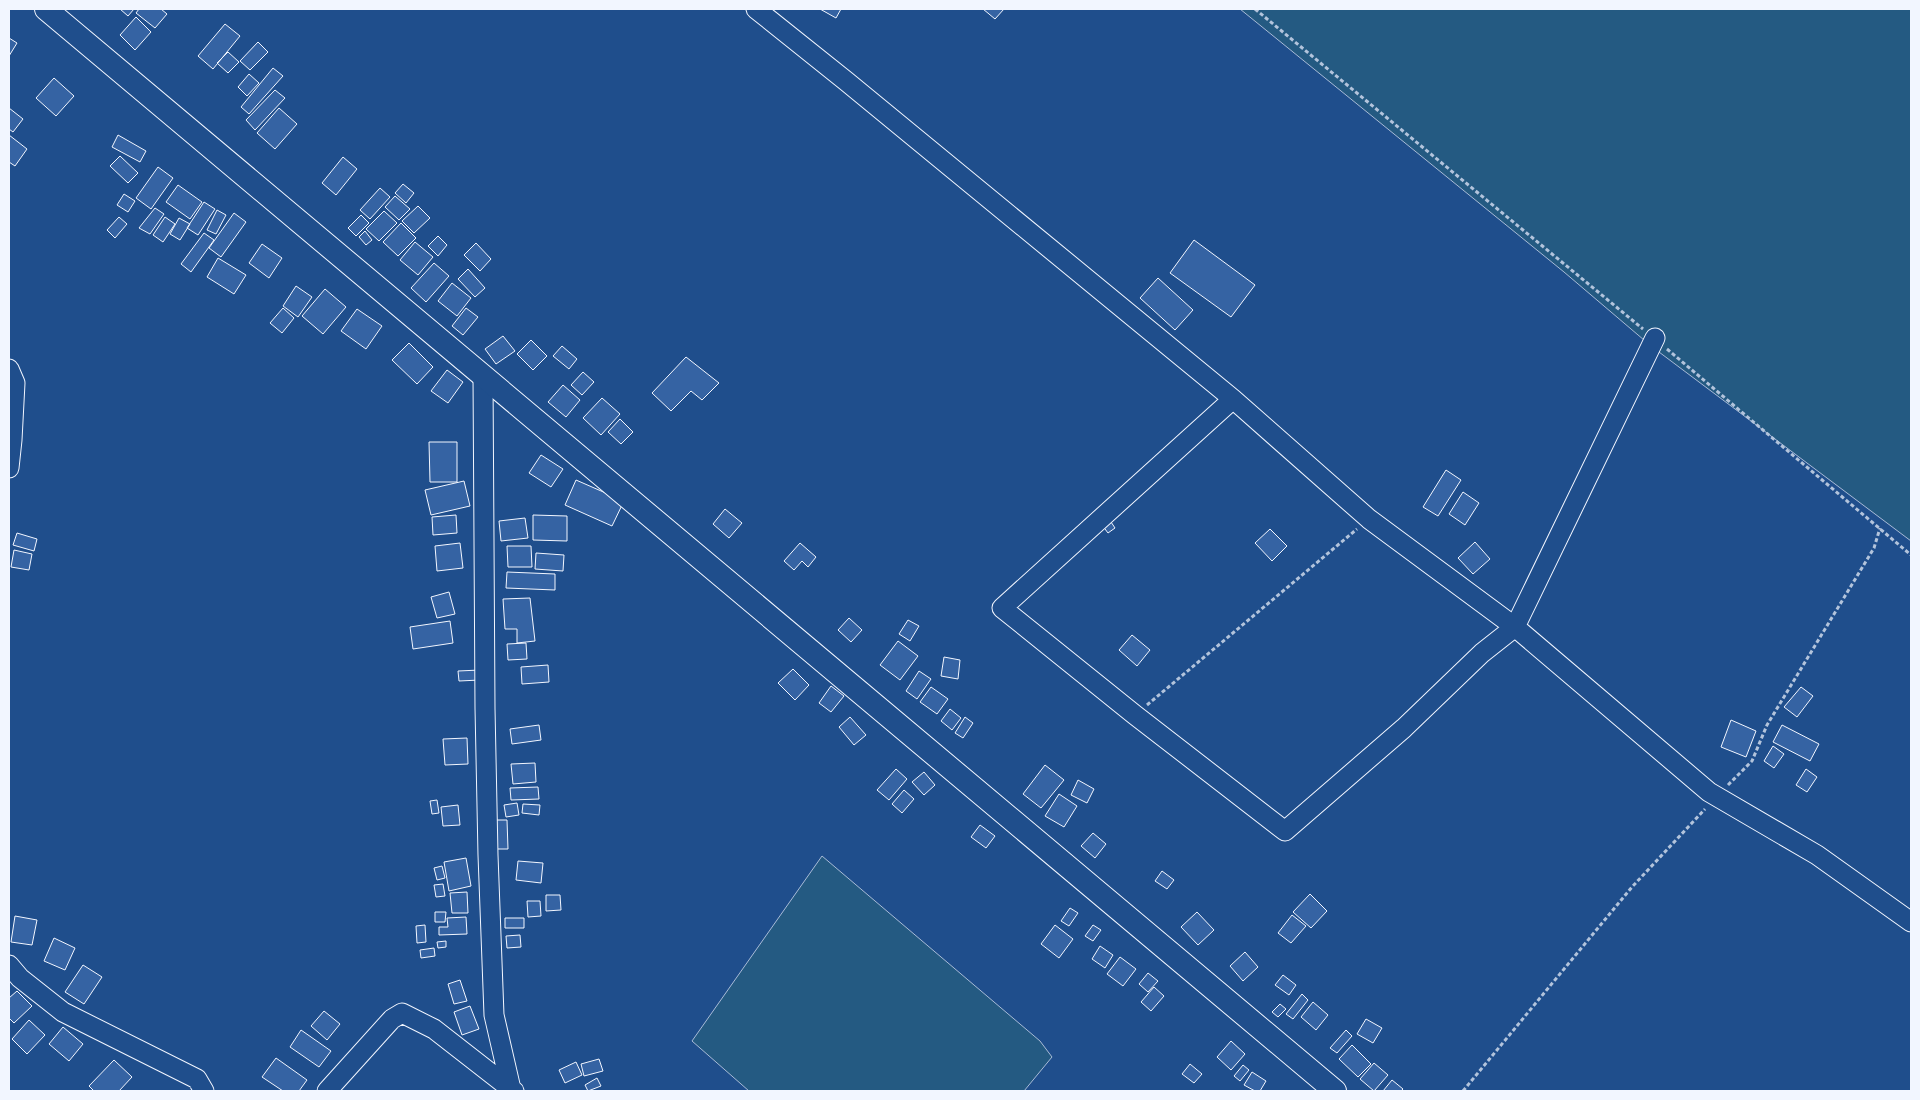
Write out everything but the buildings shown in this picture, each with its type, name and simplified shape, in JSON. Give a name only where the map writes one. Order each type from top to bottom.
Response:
[{"type":"main road","points":[[46,9],[1335,1091]]},
{"type":"street","points":[[756,9],[846,80],[1233,399],[1369,519],[1515,627],[1709,792],[1816,856],[1911,922]]},
{"type":"street","points":[[1233,399],[1002,608],[1135,715],[1285,831],[1404,728],[1482,653],[1515,627],[1655,338]]},
{"type":"street","points":[[9,369],[15,383],[9,468]]},
{"type":"street","points":[[483,376],[485,708],[494,1015],[513,1090]]},
{"type":"street","points":[[9,965],[20,978],[63,1012],[197,1078],[204,1091]]},
{"type":"street","points":[[327,1091],[392,1018],[402,1014],[434,1029],[513,1090]]},
{"type":"path","points":[[1255,9],[1655,338],[1911,555]]},
{"type":"path","points":[[1135,715],[1369,519]]},
{"type":"path","points":[[1463,1091],[1632,887],[1716,796],[1752,761],[1767,725],[1874,548],[1880,528]]},
{"type":"shaded area","points":[[1240,9],[1911,9],[1911,541],[1651,346],[1564,272]]},
{"type":"shaded area","points":[[822,856],[1040,1041],[1052,1057],[1024,1091],[749,1091],[692,1041]]}]
